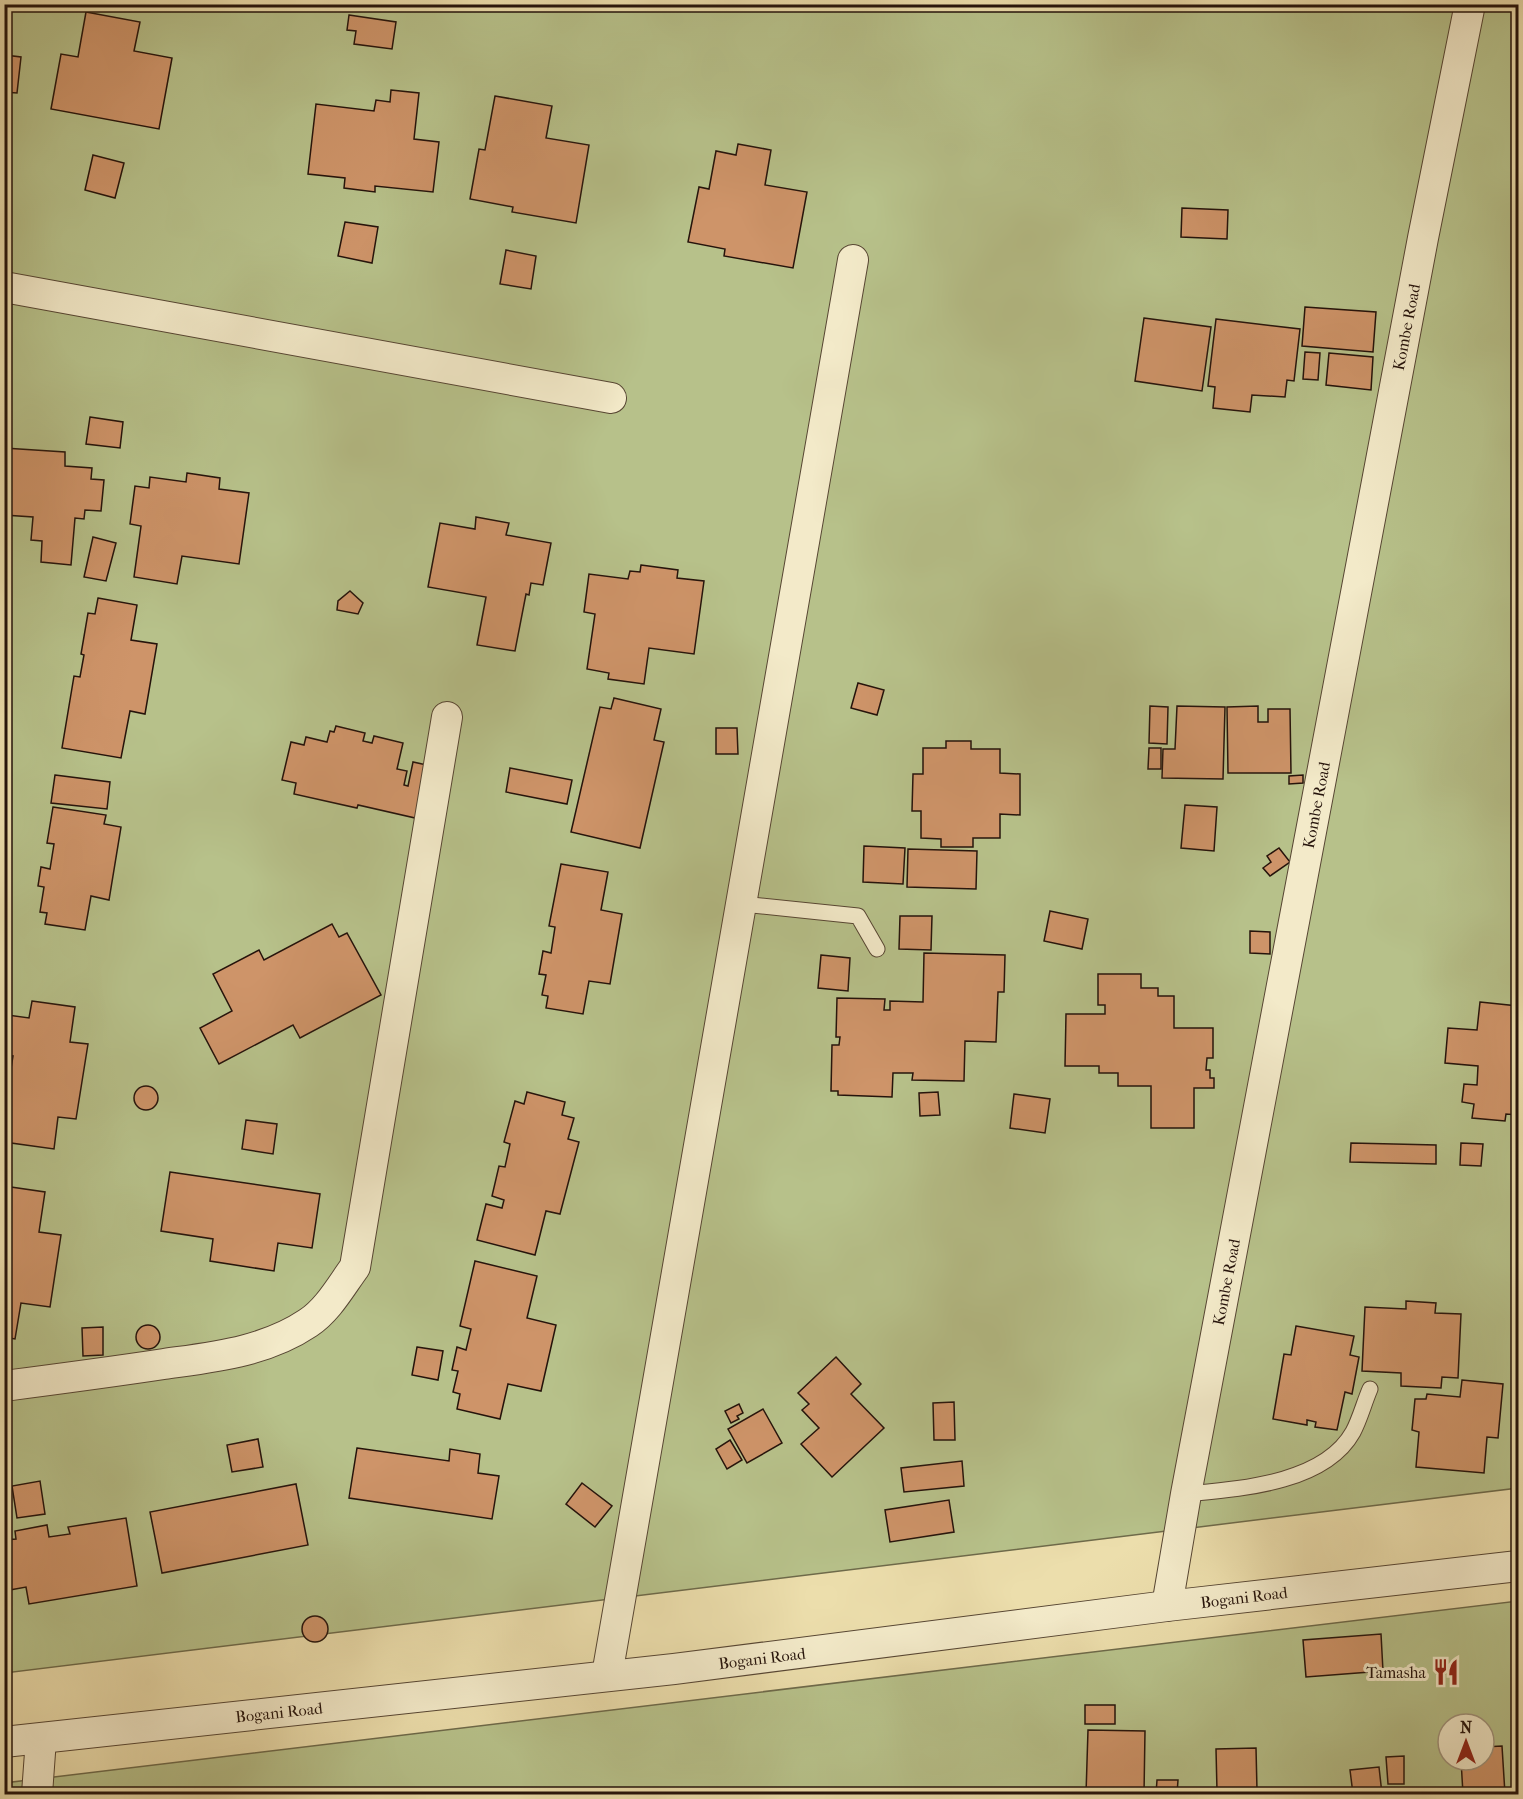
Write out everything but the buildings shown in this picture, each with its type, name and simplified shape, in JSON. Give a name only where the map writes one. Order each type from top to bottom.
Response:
[{"type":"street","name":"Kombe Road","points":[[1167,1606],[1186,1494],[1423,238],[1470,4]]},
{"type":"street","points":[[607,1675],[853,260]]},
{"type":"street","points":[[4,287],[611,399]]},
{"type":"street","points":[[4,1386],[241,1353],[278,1339],[309,1323],[331,1300],[355,1267],[447,717]]},
{"type":"street","name":"Bogani Road","points":[[4,1742],[674,1669],[1167,1606],[1518,1566]]},
{"type":"street","points":[[37,1794],[41,1738]]},
{"type":"lane","points":[[742,904],[858,916],[877,949]]},
{"type":"lane","points":[[1186,1494],[1276,1483],[1321,1462],[1339,1449],[1352,1433],[1370,1389]]},
{"type":"green space","points":[[4,5],[1518,5],[1518,1488],[5,1673]]},
{"type":"green space","points":[[1518,1601],[1518,1794],[5,1794],[4,1783]]},
{"type":"place","name":"Tamasha","points":[[1446,1672]]}]
